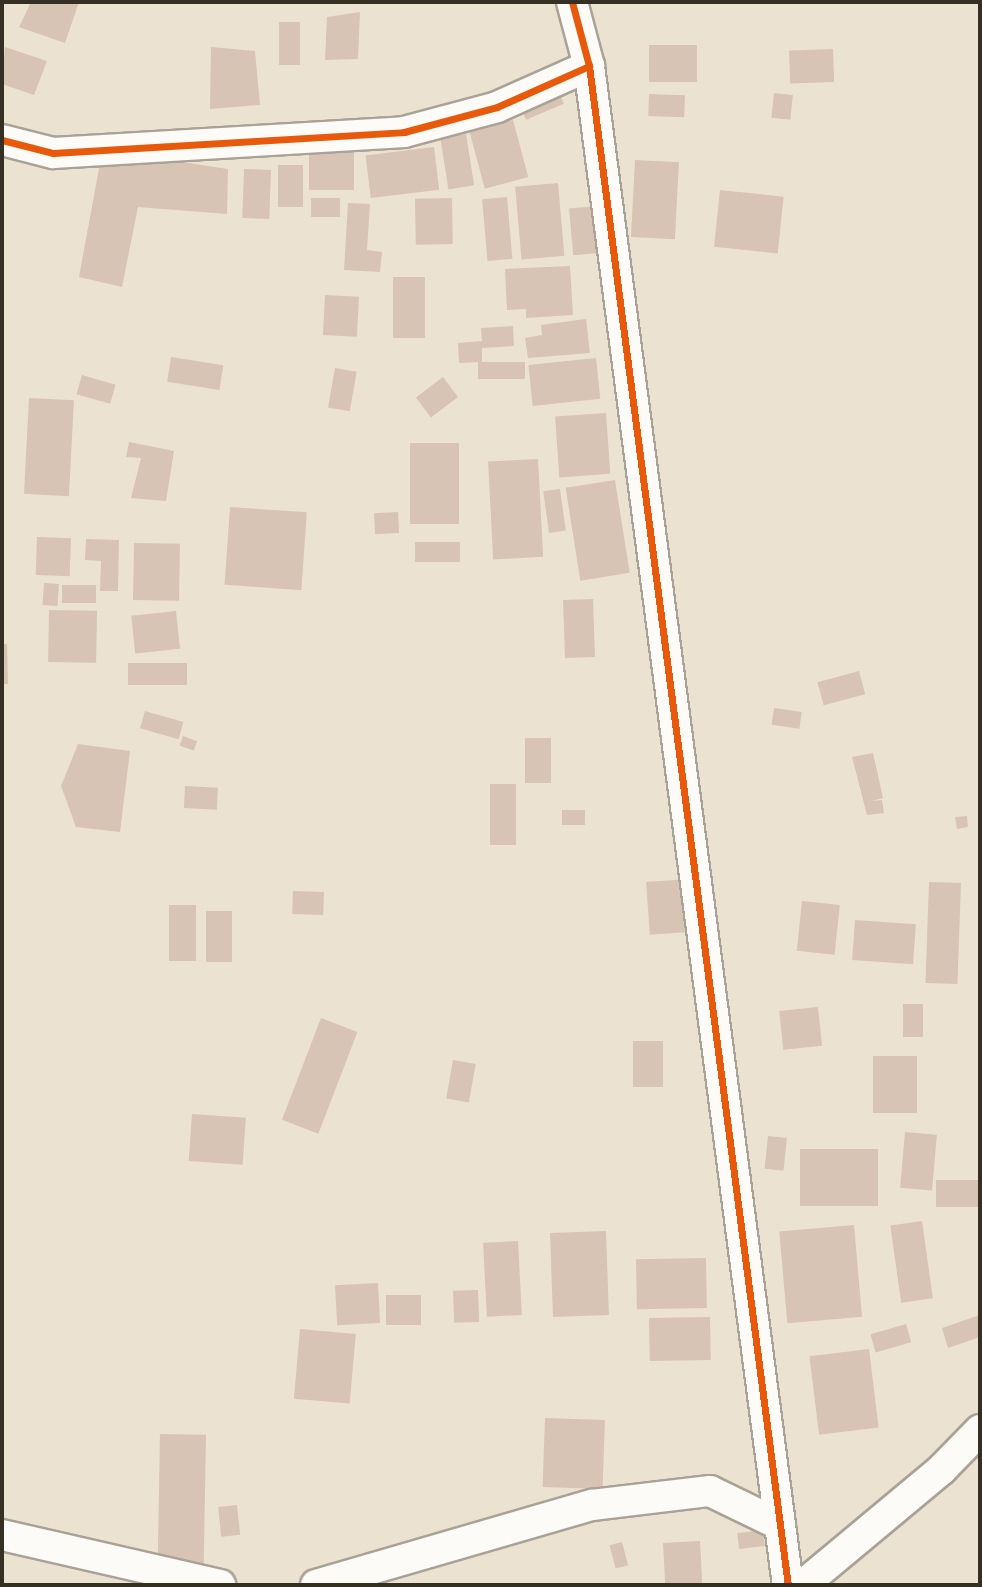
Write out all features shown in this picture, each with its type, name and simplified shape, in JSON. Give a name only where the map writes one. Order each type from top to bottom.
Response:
[{"type":"street","points":[[572,2],[589,66],[788,1585]]},
{"type":"street","points":[[2,140],[53,153],[404,132],[497,107],[589,66]]},
{"type":"street","points":[[803,1585],[940,1470],[980,1430]]},
{"type":"street","points":[[316,1585],[605,1504],[710,1491],[780,1525]]},
{"type":"street","points":[[2,1535],[220,1585]]},
{"type":"building","points":[[31,2],[79,2],[65,43],[19,27]]},
{"type":"building","points":[[360,12],[358,59],[325,60],[327,17]]},
{"type":"building","points":[[279,22],[300,22],[300,65],[279,65]]},
{"type":"building","points":[[649,45],[697,45],[697,82],[649,82]]},
{"type":"building","points":[[5,47],[47,61],[34,95],[2,84]]},
{"type":"building","points":[[211,47],[255,51],[260,105],[210,109]]},
{"type":"building","points":[[833,49],[834,82],[790,84],[789,51]]},
{"type":"building","points":[[558,90],[564,104],[526,120],[520,106]]},
{"type":"building","points":[[774,93],[793,95],[790,120],[771,118]]},
{"type":"building","points":[[649,94],[685,95],[684,117],[648,116]]},
{"type":"building","points":[[513,120],[528,177],[485,189],[470,132]]},
{"type":"building","points":[[466,134],[474,185],[448,189],[440,138]]},
{"type":"building","points":[[434,147],[439,190],[371,198],[366,155]]},
{"type":"building","points":[[309,151],[354,151],[354,190],[309,190]]},
{"type":"building","points":[[135,155],[228,169],[227,214],[138,207],[122,287],[79,277],[100,163]]},
{"type":"building","points":[[635,160],[679,162],[675,239],[631,237]]},
{"type":"building","points":[[278,165],[303,165],[303,207],[278,207]]},
{"type":"building","points":[[244,169],[271,170],[269,219],[242,218]]},
{"type":"building","points":[[558,183],[564,256],[522,259],[515,187]]},
{"type":"building","points":[[720,190],[784,197],[778,253],[714,247]]},
{"type":"building","points":[[507,197],[512,259],[487,261],[482,199]]},
{"type":"building","points":[[311,198],[340,198],[340,217],[311,217]]},
{"type":"building","points":[[452,198],[453,244],[416,245],[415,199]]},
{"type":"building","points":[[348,203],[370,204],[367,250],[382,252],[380,272],[344,270]]},
{"type":"building","points":[[598,206],[602,253],[573,255],[569,209]]},
{"type":"building","points":[[570,266],[573,315],[526,318],[526,309],[507,310],[505,269]]},
{"type":"building","points":[[393,277],[425,277],[425,338],[393,338]]},
{"type":"building","points":[[325,295],[359,297],[357,337],[323,335]]},
{"type":"building","points":[[586,319],[590,353],[528,358],[525,338],[542,335],[541,325]]},
{"type":"building","points":[[513,326],[514,346],[482,348],[482,362],[459,363],[458,343],[482,341],[481,328]]},
{"type":"building","points":[[171,357],[223,365],[219,390],[167,382]]},
{"type":"building","points":[[596,358],[600,399],[533,406],[528,365]]},
{"type":"building","points":[[478,362],[525,362],[525,379],[478,379]]},
{"type":"building","points":[[335,368],[357,372],[350,411],[328,407]]},
{"type":"building","points":[[82,375],[116,385],[110,404],[76,394]]},
{"type":"building","points":[[443,377],[458,397],[431,417],[416,397]]},
{"type":"building","points":[[29,398],[74,400],[69,496],[24,494]]},
{"type":"building","points":[[606,413],[610,474],[559,477],[555,417]]},
{"type":"building","points":[[129,442],[174,451],[166,501],[131,498],[141,458],[126,457]]},
{"type":"building","points":[[410,443],[459,443],[459,524],[410,524]]},
{"type":"building","points":[[538,459],[543,557],[493,559],[488,462]]},
{"type":"building","points":[[615,480],[630,573],[580,581],[566,488]]},
{"type":"building","points":[[560,489],[566,531],[549,533],[543,491]]},
{"type":"building","points":[[230,507],[307,512],[301,590],[225,585]]},
{"type":"building","points":[[398,512],[399,533],[375,534],[374,513]]},
{"type":"building","points":[[37,537],[71,538],[70,576],[36,575]]},
{"type":"building","points":[[86,539],[119,540],[118,591],[100,591],[101,561],[85,560]]},
{"type":"building","points":[[415,542],[460,542],[460,562],[415,562]]},
{"type":"building","points":[[134,543],[180,544],[179,601],[133,600]]},
{"type":"building","points":[[44,583],[59,584],[57,606],[42,605]]},
{"type":"building","points":[[62,585],[96,585],[96,603],[62,603]]},
{"type":"building","points":[[593,599],[595,657],[565,658],[563,600]]},
{"type":"building","points":[[49,610],[97,611],[96,663],[48,662]]},
{"type":"building","points":[[176,611],[180,649],[135,653],[131,616]]},
{"type":"building","points":[[2,644],[7,644],[8,684],[2,684]]},
{"type":"building","points":[[128,663],[187,663],[187,685],[128,685]]},
{"type":"building","points":[[859,671],[865,694],[824,705],[817,682]]},
{"type":"building","points":[[774,708],[802,712],[799,729],[772,725]]},
{"type":"building","points":[[145,711],[183,722],[178,739],[140,728]]},
{"type":"building","points":[[183,736],[197,741],[194,751],[180,745]]},
{"type":"building","points":[[525,738],[551,738],[551,783],[525,783]]},
{"type":"building","points":[[78,744],[130,751],[120,832],[76,827],[61,786]]},
{"type":"building","points":[[873,753],[883,798],[871,801],[882,800],[884,813],[867,815],[852,757]]},
{"type":"building","points":[[490,784],[516,784],[516,845],[490,845]]},
{"type":"building","points":[[185,786],[218,788],[217,810],[184,808]]},
{"type":"building","points":[[562,810],[585,810],[585,825],[562,825]]},
{"type":"building","points":[[967,816],[968,827],[957,829],[955,817]]},
{"type":"building","points":[[703,878],[707,931],[650,935],[646,882]]},
{"type":"building","points":[[929,882],[961,883],[957,984],[925,983]]},
{"type":"building","points":[[293,891],[324,892],[323,915],[292,914]]},
{"type":"building","points":[[802,901],[840,905],[835,955],[797,951]]},
{"type":"building","points":[[169,905],[196,905],[196,961],[169,961]]},
{"type":"building","points":[[206,911],[232,911],[232,962],[206,962]]},
{"type":"building","points":[[855,920],[916,924],[913,964],[852,960]]},
{"type":"building","points":[[903,1004],[923,1004],[923,1037],[903,1037]]},
{"type":"building","points":[[818,1007],[822,1046],[783,1050],[779,1011]]},
{"type":"building","points":[[321,1018],[357,1032],[318,1134],[282,1120]]},
{"type":"building","points":[[633,1041],[663,1041],[663,1087],[633,1087]]},
{"type":"building","points":[[873,1056],[917,1056],[917,1113],[873,1113]]},
{"type":"building","points":[[453,1060],[476,1064],[469,1102],[446,1098]]},
{"type":"building","points":[[192,1114],[246,1118],[243,1165],[189,1161]]},
{"type":"building","points":[[905,1132],[937,1135],[932,1191],[900,1188]]},
{"type":"building","points":[[768,1136],[787,1138],[783,1171],[765,1169]]},
{"type":"building","points":[[800,1149],[878,1149],[878,1206],[800,1206]]},
{"type":"building","points":[[936,1180],[980,1180],[980,1207],[936,1207]]},
{"type":"building","points":[[922,1221],[933,1298],[901,1303],[890,1225]]},
{"type":"building","points":[[854,1225],[862,1317],[787,1323],[779,1232]]},
{"type":"building","points":[[606,1231],[609,1315],[553,1317],[550,1233]]},
{"type":"building","points":[[518,1241],[522,1315],[487,1317],[483,1243]]},
{"type":"building","points":[[706,1258],[707,1308],[637,1309],[636,1259]]},
{"type":"building","points":[[378,1283],[380,1323],[337,1325],[335,1285]]},
{"type":"building","points":[[478,1290],[479,1322],[454,1323],[453,1291]]},
{"type":"building","points":[[386,1295],[421,1295],[421,1325],[386,1325]]},
{"type":"building","points":[[980,1315],[980,1337],[948,1348],[942,1328]]},
{"type":"building","points":[[710,1317],[711,1360],[650,1361],[649,1318]]},
{"type":"building","points":[[906,1324],[911,1342],[876,1352],[870,1334]]},
{"type":"building","points":[[300,1329],[356,1334],[350,1404],[294,1399]]},
{"type":"building","points":[[869,1349],[879,1427],[819,1435],[809,1356]]},
{"type":"building","points":[[545,1418],[605,1420],[603,1489],[543,1487]]},
{"type":"building","points":[[160,1434],[206,1435],[204,1565],[158,1564]]},
{"type":"building","points":[[237,1505],[240,1535],[221,1537],[218,1507]]},
{"type":"building","points":[[763,1530],[765,1546],[739,1549],[737,1533]]},
{"type":"building","points":[[700,1541],[702,1585],[665,1585],[663,1543]]},
{"type":"building","points":[[622,1542],[628,1565],[616,1569],[609,1545]]},
{"type":"cycle path","points":[[572,2],[589,66],[788,1585]]},
{"type":"cycle path","points":[[2,140],[53,153],[404,132],[497,107],[589,66]]}]
